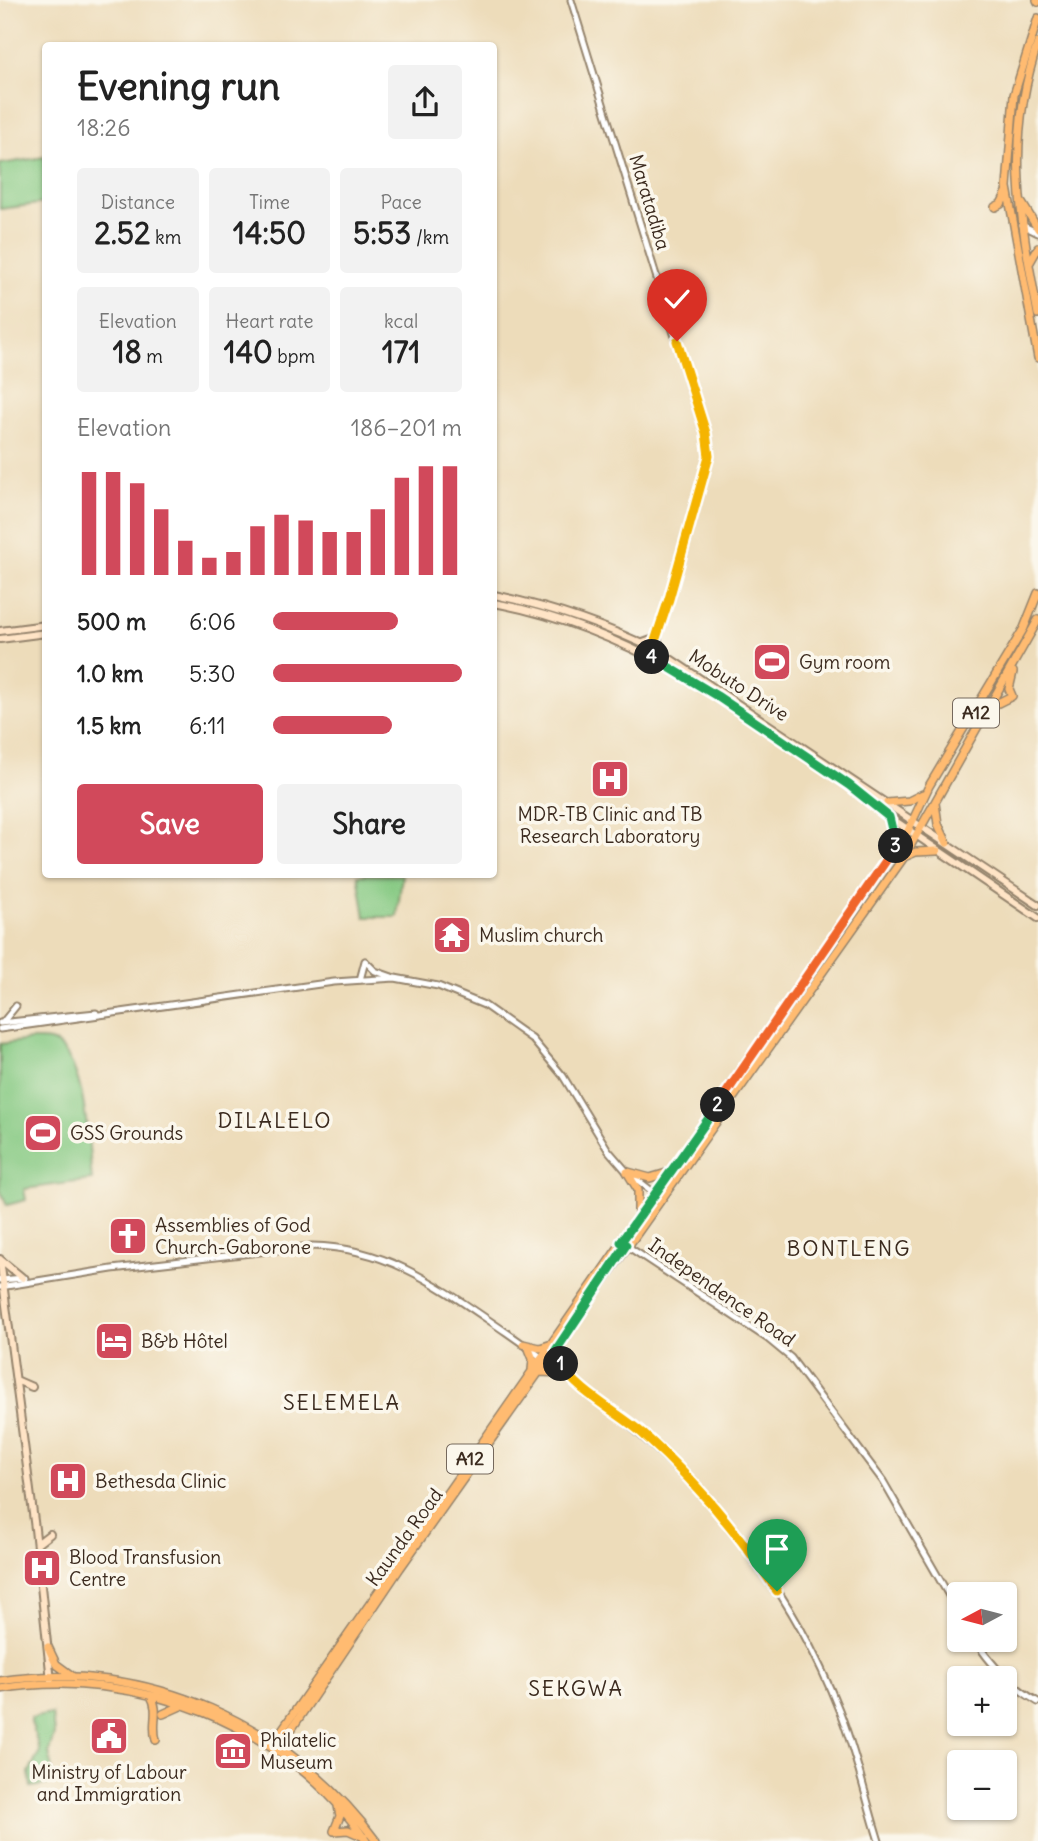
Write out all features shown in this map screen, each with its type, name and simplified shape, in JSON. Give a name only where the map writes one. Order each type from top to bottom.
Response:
[{"type":"main road","points":[[995,207],[1006,196],[1014,95],[1038,18]]},
{"type":"main road","points":[[1038,43],[1028,72],[1019,131],[1022,225],[1038,314]]},
{"type":"main road","points":[[1007,187],[1038,358]]},
{"type":"main road","points":[[1019,196],[1030,221],[1038,231]]},
{"type":"main road","points":[[1029,264],[1038,247]]},
{"type":"main road","name":"A12","points":[[670,1172],[897,848],[929,786],[1013,648],[1038,593]]},
{"type":"main road","name":"Mobuto Drive","points":[[497,597],[556,611],[643,643],[662,653],[1038,905]]},
{"type":"main road","points":[[497,604],[559,618],[650,656],[818,764],[937,851],[1038,918]]},
{"type":"main road","name":"A12","points":[[920,826],[1038,620]]},
{"type":"main road","points":[[0,631],[42,626]]},
{"type":"main road","points":[[1028,639],[1038,632]]},
{"type":"main road","points":[[0,639],[42,634]]},
{"type":"main road","points":[[643,643],[657,638],[662,653]]},
{"type":"main road","points":[[990,707],[1012,696],[1009,689],[1012,669]]},
{"type":"main road","points":[[887,803],[914,799],[929,786]]},
{"type":"main road","points":[[934,802],[938,824],[947,844]]},
{"type":"main road","points":[[889,817],[897,848]]},
{"type":"main road","name":"Kaunda Road","points":[[275,1747],[624,1244],[904,857],[920,826]]},
{"type":"main road","points":[[904,857],[916,852],[937,851]]},
{"type":"main road","points":[[627,1172],[650,1178],[670,1172]]},
{"type":"main road","points":[[627,1172],[638,1190],[638,1216]]},
{"type":"main road","name":"Kaunda Road","points":[[624,1244],[638,1216],[659,1196],[670,1172]]},
{"type":"main road","points":[[0,1259],[23,1278]]},
{"type":"main road","points":[[0,1259],[37,1544],[51,1679]]},
{"type":"main road","points":[[526,1346],[553,1347],[566,1375]]},
{"type":"main road","points":[[526,1346],[533,1359],[535,1371],[551,1370],[566,1375]]},
{"type":"main road","points":[[15,1378],[22,1385],[33,1387],[17,1397]]},
{"type":"main road","points":[[35,1529],[50,1534],[37,1544]]},
{"type":"main road","points":[[48,1647],[60,1669],[75,1676]]},
{"type":"main road","points":[[0,1689],[75,1676],[123,1682],[169,1693],[268,1733],[286,1728],[290,1754]]},
{"type":"main road","points":[[0,1681],[51,1679],[120,1689],[183,1705],[290,1754],[339,1795],[376,1841]]},
{"type":"main road","points":[[151,1696],[157,1710],[153,1728],[156,1740]]},
{"type":"main road","points":[[163,1714],[183,1705]]},
{"type":"main road","points":[[251,1727],[338,1804],[365,1839]]},
{"type":"main road","points":[[338,1804],[340,1816],[334,1831],[348,1830],[365,1839]]},
{"type":"street","name":"Maratadiba","points":[[571,0],[709,447],[706,468],[650,656]]},
{"type":"street","points":[[1011,218],[1038,231]]},
{"type":"street","points":[[360,980],[365,961],[375,971],[438,986],[476,1001],[507,1018],[533,1039],[563,1076],[608,1150],[627,1172],[659,1196]]},
{"type":"street","points":[[1,1024],[360,980],[396,978]]},
{"type":"street","points":[[1,1024],[16,1006]]},
{"type":"street","name":"Independence Road","points":[[624,1244],[768,1339],[791,1358],[883,1481],[947,1592]]},
{"type":"street","points":[[1,1283],[297,1247],[335,1247],[380,1256],[406,1267],[526,1346],[616,1412],[674,1462],[735,1529],[777,1591],[818,1663],[838,1707],[877,1841]]},
{"type":"street","points":[[1,1283],[23,1278],[39,1279]]},
{"type":"street","points":[[984,1652],[998,1671],[1038,1702]]},
{"type":"green space","points":[[42,157],[42,203],[0,209],[0,164]]},
{"type":"green space","points":[[358,878],[402,878],[397,917],[365,917]]},
{"type":"green space","name":"GSS Grounds","points":[[31,1040],[53,1042],[64,1051],[73,1066],[84,1105],[92,1180],[24,1189],[26,1200],[7,1205],[0,1190],[0,1044]]},
{"type":"green space","points":[[52,1714],[54,1734],[49,1752],[54,1783],[31,1787],[29,1772],[40,1752],[30,1718]]},
{"type":"place","name":"Gym room","points":[[772,662]]},
{"type":"place","name":"MDR-TB Clinic and TB Research Laboratory","points":[[610,779]]},
{"type":"place","name":"Muslim church","points":[[452,935]]},
{"type":"place","name":"GSS Grounds","points":[[43,1133]]},
{"type":"place","name":"Assemblies of God Church-Gaborone","points":[[128,1236]]},
{"type":"place","name":"B&b Hôtel","points":[[114,1341]]},
{"type":"place","name":"Bethesda Clinic","points":[[68,1481]]},
{"type":"place","name":"Blood Transfusion Centre","points":[[42,1568]]},
{"type":"place","name":"Ministry of Labour and Immigration","points":[[109,1736]]},
{"type":"place","name":"Philatelic Museum","points":[[233,1751]]},
{"type":"district","name":"DILALELO","points":[[275,1121]]},
{"type":"district","name":"BONTLENG","points":[[849,1249]]},
{"type":"district","name":"SELEMELA","points":[[342,1403]]},
{"type":"district","name":"SEKGWA","points":[[576,1689]]},
{"type":"route","points":[[677,341],[706,433],[709,456],[650,656],[717,696],[849,785],[889,817],[897,848],[638,1216],[621,1242],[626,1245],[556,1350],[569,1376],[674,1462],[711,1502],[735,1529],[777,1591]]}]
